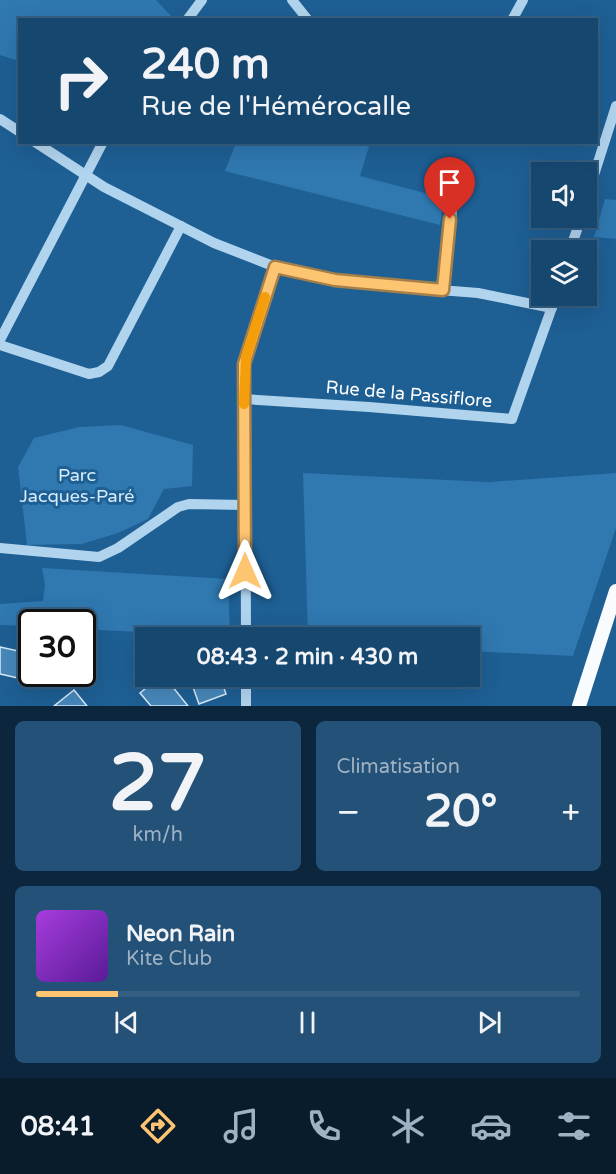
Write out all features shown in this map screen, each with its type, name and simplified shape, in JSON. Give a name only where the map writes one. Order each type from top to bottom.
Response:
[{"type":"main road","points":[[579,706],[616,591]]},
{"type":"street","points":[[188,18],[202,0]]},
{"type":"street","points":[[292,0],[307,18]]},
{"type":"street","points":[[513,18],[523,0]]},
{"type":"street","points":[[597,166],[616,106]]},
{"type":"street","points":[[0,119],[18,131]]},
{"type":"street","points":[[38,144],[86,177],[214,243],[275,267],[335,280],[506,297],[552,308]]},
{"type":"street","points":[[0,340],[102,144]]},
{"type":"street","points":[[440,165],[449,173],[453,195],[443,290]]},
{"type":"street","points":[[0,345],[89,374],[99,372],[108,366],[181,226]]},
{"type":"street","points":[[246,627],[244,399],[246,357],[275,267]]},
{"type":"street","name":"Rue de la Passiflore","points":[[244,399],[369,406],[512,419],[552,308]]},
{"type":"street","points":[[0,548],[99,556],[118,548],[178,507],[189,504],[245,505]]},
{"type":"street","points":[[246,687],[246,706]]},
{"type":"green space","points":[[0,0],[156,0],[173,18],[18,18],[18,61],[0,55]]},
{"type":"green space","points":[[236,144],[370,144],[360,176],[444,198],[440,225],[225,171]]},
{"type":"green space","points":[[605,199],[616,200],[616,239],[594,237]]},
{"type":"green space","name":"Parc Jacques-Paré","points":[[121,425],[193,445],[192,486],[164,489],[148,519],[118,533],[82,544],[27,545],[18,467],[34,438],[79,427]]},
{"type":"green space","points":[[303,473],[489,482],[616,473],[616,528],[573,656],[480,651],[480,627],[308,627]]},
{"type":"green space","points":[[42,568],[228,579],[230,627],[135,627],[135,632],[96,630],[96,609],[18,609],[18,626],[0,625],[0,604],[43,601],[45,585]]},
{"type":"building","points":[[0,647],[18,651],[18,678],[0,674]]},
{"type":"building","points":[[147,687],[173,687],[188,706],[151,706],[140,693]]},
{"type":"building","points":[[193,687],[224,687],[226,694],[199,704]]},
{"type":"building","points":[[74,690],[87,706],[54,706]]},
{"type":"slow traffic","points":[[244,404],[244,364],[265,297]]},
{"type":"route","points":[[245,571],[244,364],[275,267],[363,284],[443,290],[450,219]]}]
